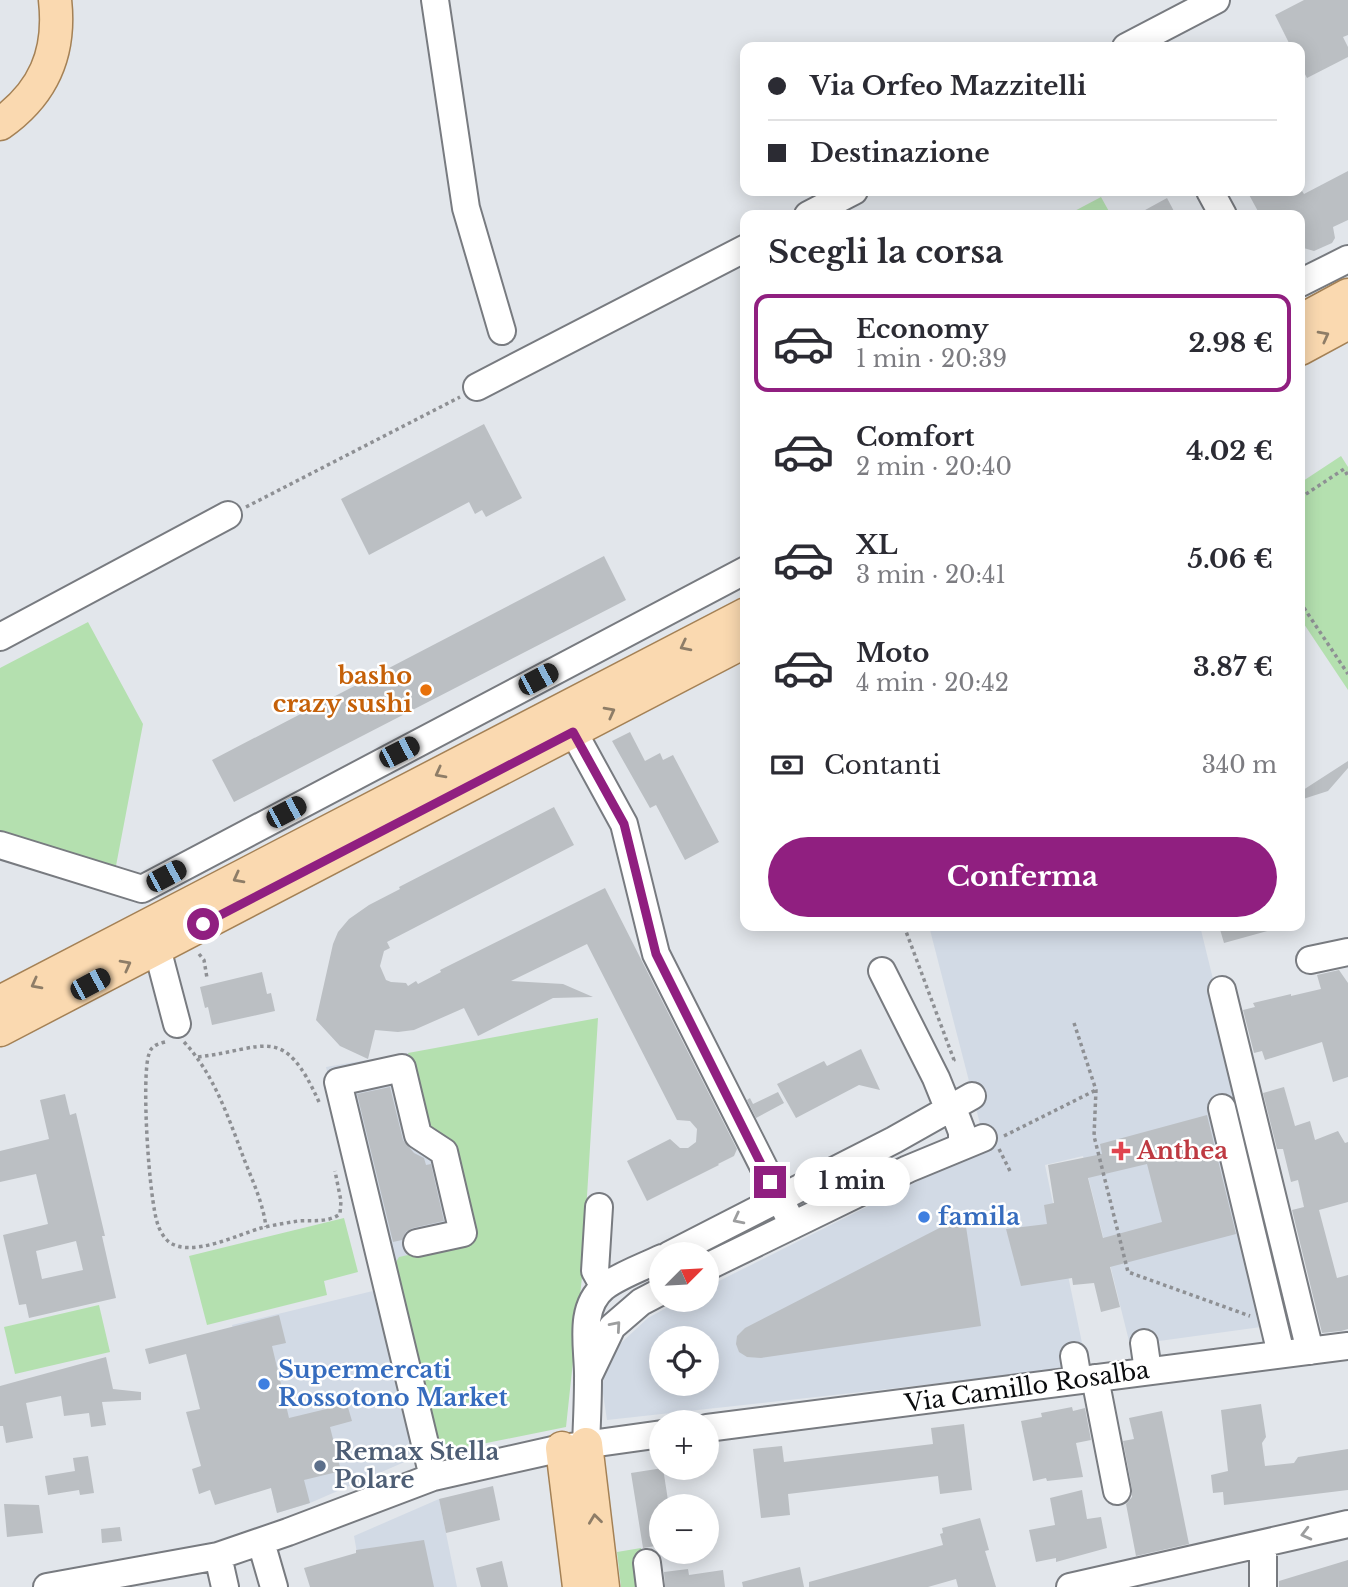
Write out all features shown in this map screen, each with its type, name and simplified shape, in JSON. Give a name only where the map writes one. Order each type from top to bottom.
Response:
[{"type":"main road","points":[[0,124],[18,111],[39,86],[52,56],[57,23],[55,0]]},
{"type":"main road","points":[[1305,318],[1348,295]]},
{"type":"main road","points":[[1305,346],[1348,323]]},
{"type":"main road","points":[[0,1030],[157,948],[534,738],[740,618]]},
{"type":"main road","points":[[534,738],[573,732],[740,644]]},
{"type":"main road","points":[[0,1002],[280,856],[492,760]]},
{"type":"main road","points":[[574,1446],[579,1587]]},
{"type":"main road","points":[[574,1446],[603,1587]]},
{"type":"street","points":[[435,0],[466,208],[502,331]]},
{"type":"street","points":[[1137,42],[1216,0]]},
{"type":"street","points":[[817,210],[844,196]]},
{"type":"street","points":[[477,387],[740,251]]},
{"type":"street","points":[[1305,280],[1348,259]]},
{"type":"street","points":[[0,637],[228,515]]},
{"type":"street","points":[[0,845],[142,889],[740,573]]},
{"type":"street","points":[[573,732],[624,824],[656,954],[793,1225]]},
{"type":"street","points":[[264,823],[280,856]]},
{"type":"street","points":[[157,948],[179,1031]]},
{"type":"street","points":[[1310,960],[1348,952]]},
{"type":"street","points":[[882,971],[962,1132],[980,1142]]},
{"type":"street","points":[[1222,990],[1310,1351]]},
{"type":"street","points":[[417,1243],[463,1233],[444,1152],[418,1135],[402,1068],[338,1082],[433,1476]]},
{"type":"street","points":[[697,1242],[894,1140],[972,1096]]},
{"type":"street","points":[[1222,1108],[1281,1354]]},
{"type":"street","points":[[894,1140],[906,1158],[908,1169]]},
{"type":"street","points":[[719,1262],[908,1169],[980,1142]]},
{"type":"street","points":[[599,1207],[595,1271],[604,1287]]},
{"type":"street","points":[[589,1376],[586,1353],[587,1317],[596,1296],[604,1287],[649,1266]]},
{"type":"street","points":[[574,1446],[589,1376],[612,1327],[649,1298]]},
{"type":"street","points":[[1144,1343],[1148,1371]]},
{"type":"street","name":"Via Camillo Rosalba","points":[[719,1427],[1092,1370],[1148,1371],[1348,1346]]},
{"type":"street","points":[[1092,1370],[1117,1491]]},
{"type":"street","points":[[47,1587],[218,1556],[433,1476],[574,1446],[649,1436]]},
{"type":"street","points":[[1070,1587],[1348,1524]]},
{"type":"street","points":[[261,1542],[274,1587]]},
{"type":"street","points":[[1263,1545],[1263,1587]]},
{"type":"street","points":[[218,1556],[225,1587]]},
{"type":"path","points":[[228,515],[264,499],[477,387]]},
{"type":"path","points":[[1305,495],[1343,469],[1348,476]]},
{"type":"path","points":[[1305,610],[1348,674]]},
{"type":"path","points":[[906,931],[954,1060],[936,1078]]},
{"type":"path","points":[[1074,1023],[1096,1090],[1094,1136],[1128,1272],[1275,1325]]},
{"type":"path","points":[[266,1227],[259,1196],[234,1132],[198,1057],[179,1031],[155,1045],[149,1053],[146,1109],[151,1183],[157,1223],[163,1236],[182,1249],[218,1242],[266,1227],[333,1219],[340,1214],[341,1201],[334,1163]]},
{"type":"path","points":[[198,1057],[262,1044],[275,1046],[291,1056],[309,1079],[323,1113]]},
{"type":"path","points":[[1011,1172],[980,1142],[1096,1090]]},
{"type":"shaded area","name":"Anthea","points":[[930,931],[1201,931],[1297,1322],[1130,1345],[1083,1156],[1045,1165],[1087,1367],[698,1410],[649,1410],[649,1415],[607,1420],[602,1387],[606,1369],[621,1343],[648,1318],[659,1312],[719,1312],[719,1281],[986,1147]]},
{"type":"shaded area","points":[[408,1053],[424,1122],[472,1241],[416,1457],[310,1503],[277,1513],[232,1325],[377,1290],[326,1067]]},
{"type":"shaded area","points":[[439,1499],[457,1587],[363,1587],[354,1536]]},
{"type":"green space","points":[[1101,197],[1108,210],[1076,210]]},
{"type":"green space","points":[[1341,456],[1348,467],[1348,690],[1305,626],[1305,480]]},
{"type":"green space","points":[[88,622],[143,724],[115,871],[0,834],[0,668]]},
{"type":"green space","points":[[598,1018],[582,1277],[566,1427],[442,1452],[436,1449],[391,1270],[399,1257],[472,1241],[424,1122],[408,1053]]},
{"type":"green space","points":[[344,1218],[358,1272],[324,1281],[327,1295],[207,1325],[189,1256]]},
{"type":"green space","points":[[99,1305],[110,1352],[15,1374],[4,1327]]},
{"type":"green space","points":[[641,1548],[646,1587],[621,1587],[617,1552]]},
{"type":"building","points":[[1304,0],[1348,0],[1348,35],[1343,37],[1348,47],[1348,57],[1307,78],[1305,42],[1288,42],[1275,15]]},
{"type":"building","points":[[1348,171],[1348,220],[1333,227],[1335,238],[1332,243],[1314,251],[1305,248],[1305,210],[1257,210],[1250,196],[1305,196],[1305,193]]},
{"type":"building","points":[[1167,198],[1173,210],[1145,210]]},
{"type":"building","points":[[484,424],[522,498],[486,517],[482,510],[475,514],[469,502],[369,555],[341,499]]},
{"type":"building","points":[[604,556],[626,600],[234,802],[212,760]]},
{"type":"building","points":[[630,732],[645,761],[660,753],[663,760],[673,755],[719,842],[685,860],[656,805],[650,808],[612,741]]},
{"type":"building","points":[[1348,761],[1348,768],[1328,791],[1305,798],[1305,789]]},
{"type":"building","points":[[554,807],[574,845],[387,942],[390,948],[384,951],[380,966],[386,980],[406,983],[408,986],[416,981],[418,984],[441,972],[440,970],[605,888],[737,1149],[734,1156],[719,1165],[647,1201],[627,1161],[670,1139],[680,1148],[688,1148],[696,1142],[697,1129],[690,1121],[677,1120],[587,944],[511,981],[563,984],[593,997],[553,998],[478,1036],[464,1008],[414,1030],[375,1030],[368,1059],[340,1046],[316,1020],[333,944],[338,932],[349,919],[400,889],[399,887]]},
{"type":"building","points":[[1220,931],[1267,931],[1224,943]]},
{"type":"building","points":[[1339,970],[1348,983],[1348,1077],[1333,1082],[1322,1042],[1265,1060],[1262,1051],[1254,1053],[1243,1010],[1255,1007],[1253,1003],[1321,989],[1317,975]]},
{"type":"building","points":[[262,972],[267,994],[271,993],[275,1011],[212,1025],[200,987]]},
{"type":"building","points":[[861,1049],[880,1090],[859,1085],[796,1118],[777,1084],[824,1061],[827,1066]]},
{"type":"building","points":[[390,1087],[403,1140],[414,1153],[424,1158],[426,1165],[431,1164],[444,1221],[413,1228],[406,1232],[402,1240],[393,1242],[357,1094]]},
{"type":"building","points":[[1284,1087],[1295,1126],[1310,1121],[1315,1140],[1338,1131],[1345,1143],[1348,1142],[1348,1202],[1319,1210],[1337,1278],[1348,1275],[1348,1329],[1341,1331],[1322,1333],[1292,1210],[1304,1207],[1298,1180],[1291,1182],[1283,1149],[1277,1149],[1263,1093]]},
{"type":"building","points":[[778,1092],[784,1103],[756,1118],[747,1100],[750,1098],[753,1104]]},
{"type":"building","points":[[65,1094],[70,1115],[76,1113],[105,1236],[102,1236],[116,1298],[29,1318],[26,1304],[19,1305],[3,1235],[48,1224],[36,1174],[0,1182],[0,1151],[49,1139],[40,1100]],"holes":[[[76,1241],[83,1270],[42,1279],[36,1251]]]},
{"type":"building","points":[[1207,1115],[1236,1234],[1110,1267],[1120,1307],[1101,1312],[1094,1283],[1073,1285],[1072,1278],[1021,1286],[1006,1229],[1047,1224],[1044,1205],[1054,1203],[1048,1165],[1102,1154],[1100,1144]],"holes":[[[1147,1164],[1162,1222],[1103,1238],[1088,1178]]]},
{"type":"building","points":[[965,1220],[981,1326],[761,1358],[747,1357],[739,1352],[737,1336],[745,1328],[951,1222]]},
{"type":"building","points":[[279,1315],[286,1343],[272,1346],[289,1418],[347,1404],[352,1421],[330,1427],[341,1471],[304,1480],[310,1503],[277,1513],[271,1488],[215,1505],[210,1490],[199,1494],[192,1469],[201,1466],[186,1412],[200,1409],[186,1354],[149,1364],[145,1349]]},
{"type":"building","points":[[106,1357],[113,1389],[141,1392],[141,1400],[102,1402],[106,1425],[91,1427],[89,1413],[64,1416],[61,1396],[26,1403],[33,1438],[6,1443],[3,1426],[0,1426],[0,1386]]},
{"type":"building","points":[[1261,1404],[1266,1437],[1262,1443],[1265,1466],[1294,1463],[1298,1457],[1348,1449],[1348,1490],[1224,1505],[1223,1492],[1213,1493],[1211,1475],[1228,1471],[1221,1410]]},
{"type":"building","points":[[1072,1407],[1073,1411],[1085,1408],[1091,1440],[1076,1443],[1083,1477],[1033,1481],[1021,1421],[1042,1417],[1041,1413]]},
{"type":"building","points":[[1162,1411],[1189,1544],[1136,1556],[1126,1504],[1132,1497],[1132,1489],[1123,1441],[1134,1439],[1129,1418]]},
{"type":"building","points":[[964,1424],[972,1490],[940,1494],[938,1476],[788,1494],[790,1515],[761,1518],[753,1449],[782,1446],[784,1462],[933,1444],[931,1428]]},
{"type":"building","points":[[88,1456],[94,1493],[80,1495],[79,1490],[48,1495],[45,1476],[75,1471],[73,1458]]},
{"type":"building","points":[[649,1470],[649,1480],[665,1480],[667,1494],[649,1494],[649,1547],[643,1548],[631,1473]]},
{"type":"building","points":[[493,1486],[500,1520],[446,1533],[439,1499]]},
{"type":"building","points":[[1082,1490],[1087,1519],[1101,1517],[1107,1548],[1056,1562],[1056,1558],[1036,1562],[1029,1530],[1055,1525],[1050,1498]]},
{"type":"building","points":[[4,1504],[39,1505],[43,1533],[7,1537]]},
{"type":"building","points":[[980,1518],[989,1550],[985,1551],[996,1587],[958,1587],[956,1579],[928,1587],[809,1587],[809,1582],[943,1545],[940,1534],[943,1533],[942,1528]]},
{"type":"building","points":[[120,1527],[122,1541],[102,1543],[101,1529]]},
{"type":"building","points":[[424,1540],[434,1587],[310,1587],[304,1568],[356,1553],[356,1550]]},
{"type":"building","points":[[1348,1560],[1348,1587],[1279,1587],[1279,1581]]},
{"type":"building","points":[[502,1561],[508,1587],[481,1587],[476,1568]]},
{"type":"building","points":[[800,1567],[804,1587],[743,1587],[742,1582]]},
{"type":"building","points":[[688,1569],[689,1575],[723,1570],[725,1587],[665,1587],[664,1572]]},
{"type":"place","name":"basho crazy sushi","points":[[426,690]]},
{"type":"place","name":"Anthea","points":[[1121,1151]]},
{"type":"place","name":"famila","points":[[924,1217]]},
{"type":"place","name":"Supermercati Rossotono Market","points":[[264,1384]]},
{"type":"place","name":"Remax Stella Polare","points":[[320,1466]]},
{"type":"route","points":[[203,924],[573,732],[624,824],[656,954],[770,1182]]}]
